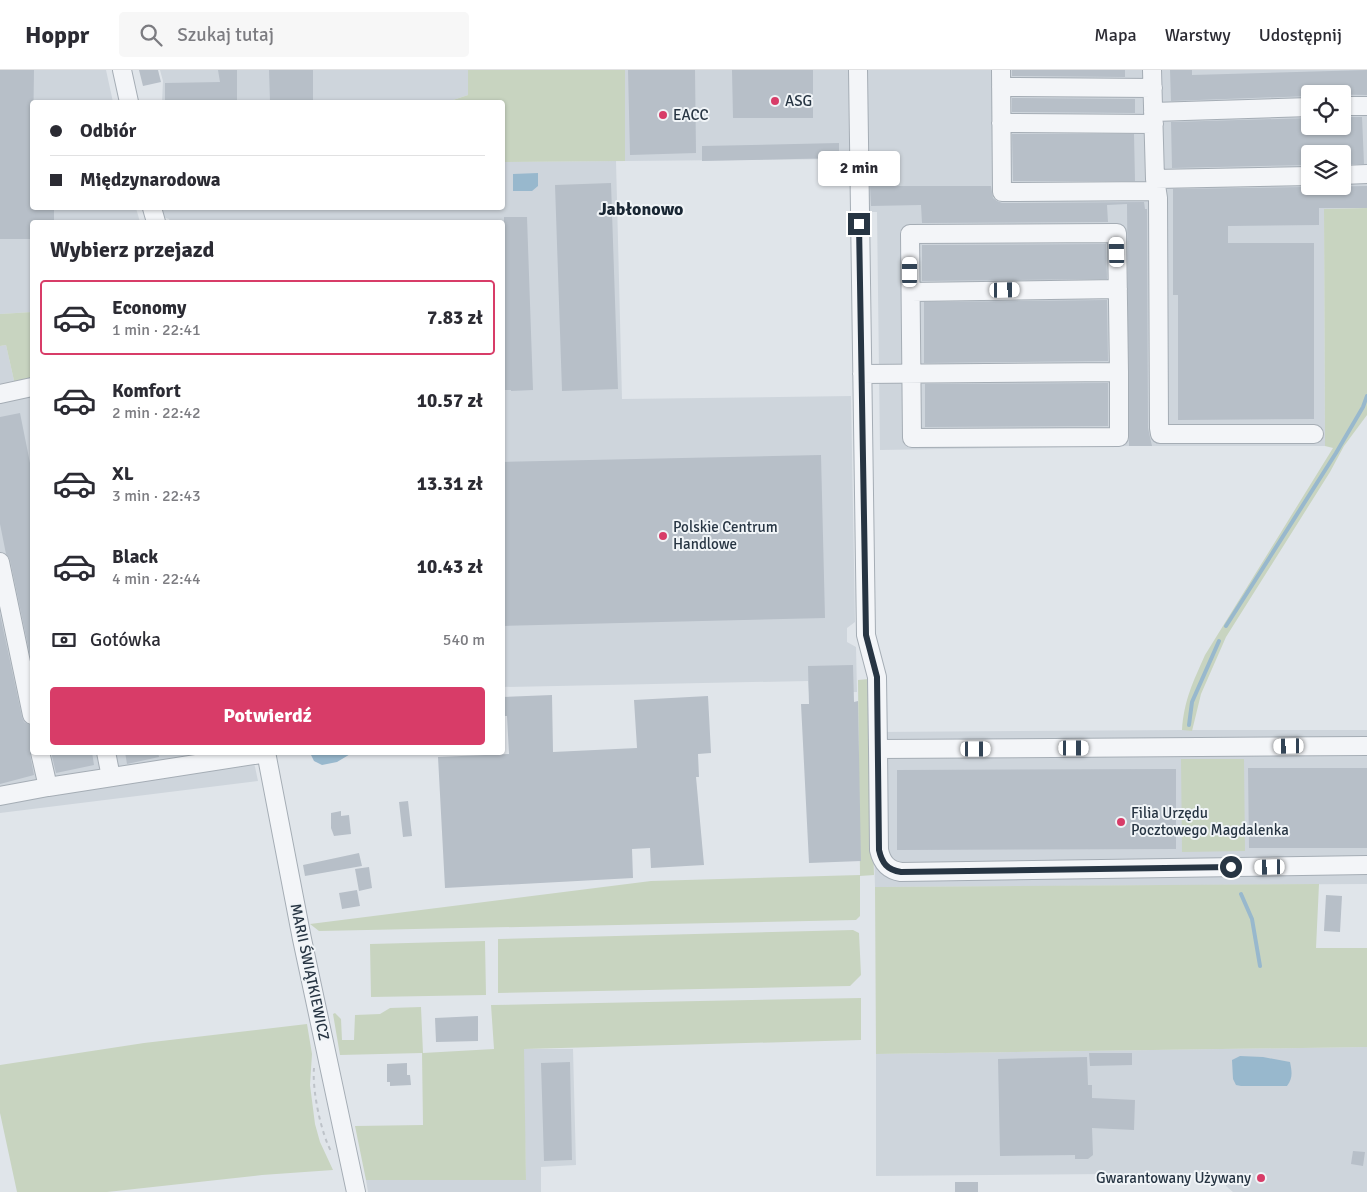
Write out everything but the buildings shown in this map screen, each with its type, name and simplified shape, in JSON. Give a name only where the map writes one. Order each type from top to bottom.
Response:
[{"type":"street","points":[[122,70],[129,100]]},
{"type":"street","points":[[858,70],[866,635],[877,677],[879,850],[884,864],[894,871],[1367,865]]},
{"type":"street","points":[[1152,70],[1160,434],[1314,434]]},
{"type":"street","points":[[1153,88],[1001,78],[1002,192],[1301,177]]},
{"type":"street","points":[[1351,106],[1367,106]]},
{"type":"street","points":[[1001,123],[1154,118],[1301,108]]},
{"type":"street","points":[[1351,175],[1367,174]]},
{"type":"street","points":[[1117,233],[1119,437],[912,438],[911,292],[910,234],[1117,233]]},
{"type":"street","points":[[911,292],[1118,289]]},
{"type":"street","points":[[862,374],[1119,372]]},
{"type":"street","points":[[0,394],[30,390]]},
{"type":"street","points":[[0,562],[4,598],[30,707]]},
{"type":"street","points":[[878,741],[1367,746]]},
{"type":"street","points":[[41,755],[48,787]]},
{"type":"street","points":[[107,755],[111,777]]},
{"type":"street","points":[[0,796],[237,755]]},
{"type":"street","name":"MARII ŚWIĄTKIEWICZ","points":[[267,755],[302,939],[356,1192]]},
{"type":"shaded area","points":[[0,70],[106,70],[113,100],[30,100],[30,210],[137,210],[139,220],[30,220],[30,312],[0,314]]},
{"type":"shaded area","points":[[160,70],[468,70],[468,95],[453,100],[162,100],[163,81]]},
{"type":"shaded area","name":"ASG","points":[[625,70],[850,70],[851,159],[625,161]]},
{"type":"shaded area","points":[[864,70],[1367,70],[1367,208],[1324,209],[1325,446],[1130,446],[880,450],[877,212],[864,212]]},
{"type":"shaded area","points":[[616,161],[622,399],[851,396],[855,622],[847,628],[847,642],[856,647],[857,692],[809,693],[808,681],[505,687],[505,220],[169,220],[163,217],[162,210],[505,210],[505,162]]},
{"type":"shaded area","points":[[6,345],[15,385],[30,382],[30,755],[252,755],[258,781],[0,813],[0,346]]},
{"type":"shaded area","points":[[1367,730],[1367,884],[875,887],[871,734],[878,732]]},
{"type":"shaded area","points":[[1367,1047],[1367,1192],[1233,1192],[1226,1186],[1226,1173],[876,1176],[876,1054]]},
{"type":"shaded area","points":[[523,1049],[573,1049],[576,1165],[541,1167],[541,1192],[368,1192],[366,1180],[526,1180]]},
{"type":"green space","points":[[468,70],[625,70],[625,161],[505,162],[505,100],[453,100],[468,95]]},
{"type":"green space","points":[[1367,208],[1367,415],[1344,446],[1330,472],[1226,637],[1201,694],[1192,731],[1182,730],[1187,700],[1205,655],[1333,448],[1325,446],[1324,209]]},
{"type":"green space","points":[[30,312],[30,382],[15,385],[6,345],[0,346],[0,314]]},
{"type":"green space","points":[[869,679],[874,875],[860,876],[860,916],[856,920],[319,931],[310,924],[651,881],[860,875],[858,680]]},
{"type":"green space","points":[[1181,759],[1244,759],[1245,851],[1182,852]]},
{"type":"green space","points":[[1319,884],[1316,948],[1367,948],[1367,1047],[876,1054],[875,887]]},
{"type":"green space","points":[[853,930],[859,933],[861,975],[850,986],[498,993],[498,939]]},
{"type":"green space","points":[[485,941],[486,995],[371,997],[370,944]]},
{"type":"green space","points":[[861,998],[861,1040],[524,1049],[526,1180],[366,1180],[355,1126],[423,1125],[422,1053],[340,1055],[333,1014],[335,1013],[341,1019],[342,1040],[354,1040],[355,1015],[380,1014],[390,1008],[421,1007],[423,1053],[494,1049],[491,1005]]},
{"type":"green space","points":[[307,1024],[312,1054],[310,1085],[315,1124],[320,1142],[333,1170],[262,1175],[107,1192],[17,1192],[0,1113],[0,1065],[144,1043]]},
{"type":"water","points":[[538,173],[538,186],[532,191],[513,191],[513,174]]},
{"type":"water","points":[[311,755],[349,755],[337,762],[322,765],[314,761]]},
{"type":"water","points":[[1240,1056],[1263,1057],[1290,1062],[1292,1075],[1289,1083],[1287,1086],[1236,1085],[1233,1079],[1232,1060]]},
{"type":"waterway","points":[[1226,626],[1336,453],[1363,407],[1367,396]]},
{"type":"waterway","points":[[1189,725],[1192,702],[1219,641]]},
{"type":"waterway","points":[[1241,894],[1252,919],[1260,966]]},
{"type":"place","name":"ASG","points":[[775,101]]},
{"type":"place","name":"EACC","points":[[663,115]]},
{"type":"place","name":"Polskie Centrum Handlowe","points":[[663,536]]},
{"type":"place","name":"Filia Urzędu Pocztowego Magdalenka","points":[[1121,822]]},
{"type":"place","name":"Gwarantowany Używany","points":[[1261,1178]]},
{"type":"district","name":"Jabłonowo","points":[[641,209]]},
{"type":"route","points":[[859,224],[866,635],[877,677],[879,850],[884,864],[894,871],[901,872],[1231,867]]}]
